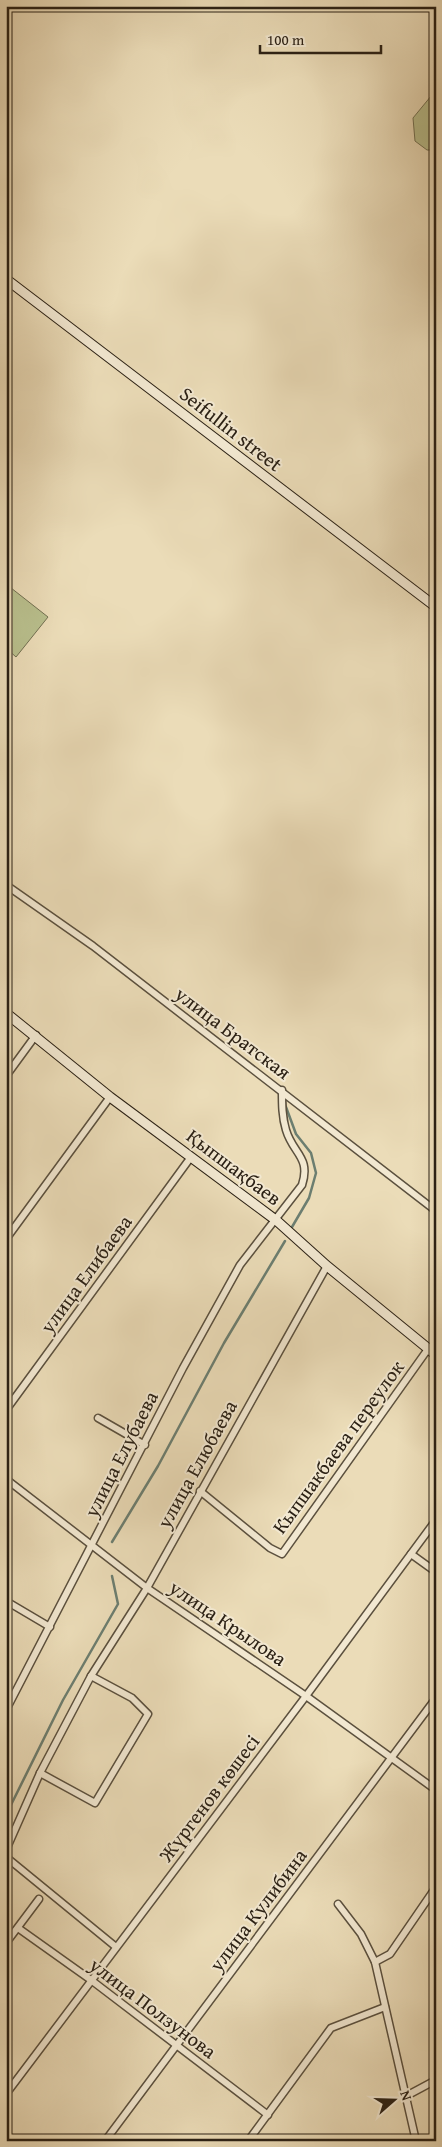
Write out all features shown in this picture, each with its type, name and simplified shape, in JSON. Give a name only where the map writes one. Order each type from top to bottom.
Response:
[{"type":"street","name":"Seifullin street","points":[[6,279],[436,607]]},
{"type":"street","name":"улица Братская","points":[[6,884],[93,946],[282,1090],[436,1211]]},
{"type":"street","name":"Қыпшақбаев","points":[[6,1013],[36,1035],[110,1097],[276,1221],[327,1266],[432,1352]]},
{"type":"street","points":[[6,1076],[36,1035]]},
{"type":"street","name":"улица Елубаева","points":[[6,1710],[93,1546],[183,1368],[240,1265],[276,1221],[302,1185],[306,1172],[303,1160],[286,1132],[282,1090]]},
{"type":"street","points":[[6,1239],[110,1097]]},
{"type":"street","name":"улица Елибаева","points":[[6,1410],[191,1157]]},
{"type":"street","name":"улица Елюбаева","points":[[6,1850],[40,1774],[91,1676],[148,1588],[200,1491],[327,1266]]},
{"type":"street","name":"Кыпшакбаева переулок","points":[[200,1491],[270,1548],[282,1554],[432,1352]]},
{"type":"street","points":[[98,1418],[145,1445]]},
{"type":"street","name":"улица Крылова","points":[[6,1478],[148,1588],[306,1696],[436,1790]]},
{"type":"street","name":"Жүргенов көшесі","points":[[6,2094],[436,1520]]},
{"type":"street","points":[[412,1554],[436,1572]]},
{"type":"street","points":[[6,1601],[50,1627]]},
{"type":"street","points":[[40,1774],[95,1803],[148,1714],[132,1698],[91,1676]]},
{"type":"street","name":"улица Кулибина","points":[[104,2141],[436,1698]]},
{"type":"street","points":[[6,1857],[116,1947]]},
{"type":"street","points":[[375,1962],[390,1954],[436,1887]]},
{"type":"street","points":[[6,1943],[40,1899]]},
{"type":"street","points":[[338,1904],[361,1934],[375,1962],[408,2095],[416,2141]]},
{"type":"street","name":"улица Ползунова","points":[[18,1928],[91,1980],[268,2115]]},
{"type":"street","points":[[248,2141],[331,2028],[385,2007]]},
{"type":"street","points":[[408,2095],[436,2080]]},
{"type":"green space","points":[[436,90],[436,150],[427,150],[415,141],[413,118]]},
{"type":"green space","points":[[6,584],[48,617],[16,657],[6,648]]},
{"type":"waterway","points":[[286,1107],[296,1134],[311,1153],[316,1173],[309,1198],[292,1227]]},
{"type":"waterway","points":[[112,1542],[158,1466],[224,1343],[285,1241]]},
{"type":"waterway","points":[[6,1815],[63,1700],[118,1604],[112,1576]]}]
